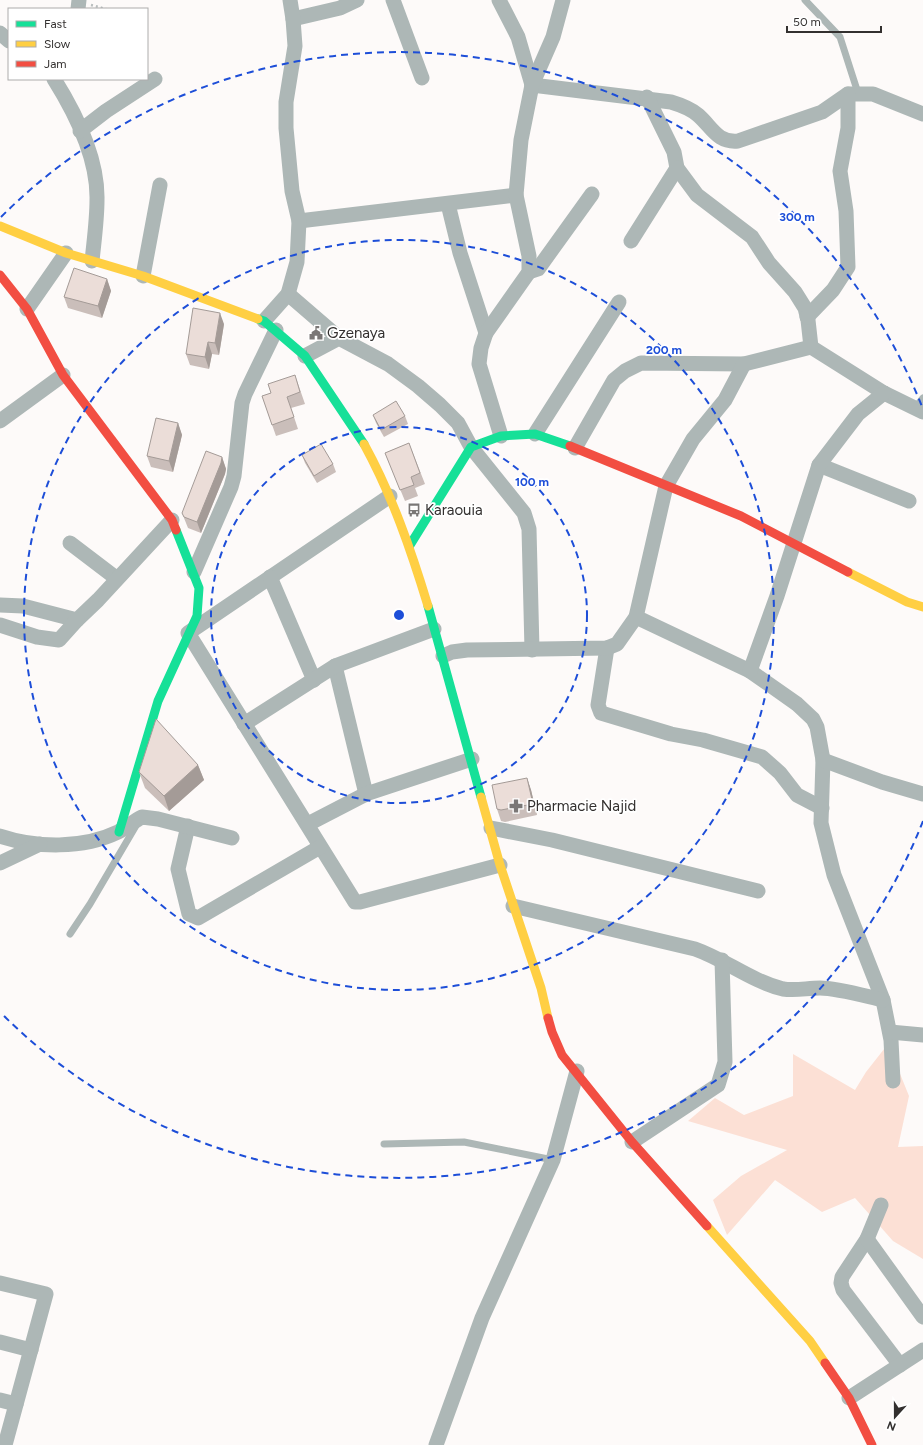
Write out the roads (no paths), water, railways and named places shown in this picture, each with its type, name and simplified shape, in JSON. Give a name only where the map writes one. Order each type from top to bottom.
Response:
[{"type":"street","points":[[264,321],[288,294],[297,262],[298,221],[292,191],[286,128],[286,102],[295,46],[290,0]]},
{"type":"street","points":[[293,19],[340,8],[357,0]]},
{"type":"street","points":[[394,0],[422,78]]},
{"type":"street","points":[[499,0],[518,37],[532,85]]},
{"type":"street","points":[[501,436],[479,364],[481,348],[486,333],[528,272],[529,256],[516,195],[521,140],[532,85],[553,37],[563,0]]},
{"type":"street","points":[[0,33],[8,40]]},
{"type":"street","points":[[80,131],[106,111],[155,79]]},
{"type":"street","points":[[55,80],[70,104],[94,170],[97,199],[92,261]]},
{"type":"street","points":[[532,85],[647,97],[686,107],[698,115],[718,136],[728,142],[822,112],[853,93],[873,94],[923,114]]},
{"type":"street","points":[[807,316],[834,290],[848,267],[846,211],[840,171],[853,93]]},
{"type":"street","points":[[647,97],[674,152],[677,168],[697,195],[752,237],[768,263],[795,292],[805,308],[811,347]]},
{"type":"street","points":[[631,241],[677,168]]},
{"type":"street","points":[[143,276],[160,186]]},
{"type":"street","points":[[528,272],[538,269],[592,194]]},
{"type":"street","points":[[298,221],[516,195]]},
{"type":"street","points":[[448,204],[460,254],[486,333]]},
{"type":"street","points":[[0,226],[66,253],[143,276],[264,321],[305,356],[363,442],[379,471],[410,545],[443,656],[500,865],[541,988],[552,1032],[562,1055],[577,1071],[603,1108],[632,1142],[790,1316],[810,1341],[849,1398],[872,1445]]},
{"type":"street","points":[[27,309],[66,253]]},
{"type":"street","points":[[0,275],[27,309],[63,375],[172,520],[194,572],[199,588],[197,616],[158,701],[119,832]]},
{"type":"street","points":[[288,294],[339,338],[388,364],[418,386],[458,423],[472,447],[524,513],[529,529],[532,650]]},
{"type":"street","points":[[535,434],[620,302]]},
{"type":"street","points":[[194,572],[231,487],[245,394],[276,330]]},
{"type":"street","points":[[305,356],[339,338]]},
{"type":"street","points":[[575,448],[614,380],[641,363],[744,364],[811,347],[884,392],[920,406]]},
{"type":"street","points":[[443,656],[452,652],[467,650],[607,648],[617,644],[636,617],[666,486],[693,439],[725,400],[744,364]]},
{"type":"street","points":[[0,420],[63,375]]},
{"type":"street","points":[[750,672],[777,596],[793,543],[820,465],[858,414],[884,392]]},
{"type":"street","points":[[410,545],[472,447],[501,436],[535,434],[575,448],[741,516],[888,593],[907,602],[923,607]]},
{"type":"street","points":[[820,465],[909,501]]},
{"type":"street","points":[[188,633],[390,496]]},
{"type":"street","points":[[0,625],[37,637],[59,640],[172,520]]},
{"type":"street","points":[[70,543],[116,578]]},
{"type":"street","points":[[270,577],[314,680]]},
{"type":"street","points":[[0,605],[23,606],[77,620]]},
{"type":"street","points":[[636,617],[750,672],[797,704],[813,719],[817,727],[823,760],[821,823],[834,875],[883,1000],[890,1032],[893,1081]]},
{"type":"street","points":[[244,724],[336,666],[434,629]]},
{"type":"street","points":[[188,633],[308,824],[320,847],[356,902],[500,865]]},
{"type":"street","points":[[607,648],[598,705],[602,713],[671,734],[703,740],[762,757],[780,773],[797,794],[822,808]]},
{"type":"street","points":[[336,666],[366,794]]},
{"type":"street","points":[[308,824],[366,794],[472,760]]},
{"type":"street","points":[[823,760],[882,782],[923,794]]},
{"type":"street","points":[[0,836],[40,844],[72,844],[119,832],[142,817],[188,826],[232,838]]},
{"type":"street","points":[[188,826],[178,875],[189,914],[198,918],[320,847]]},
{"type":"street","points":[[491,828],[598,851],[758,891]]},
{"type":"street","points":[[0,863],[40,844]]},
{"type":"street","points":[[513,906],[695,949],[722,960],[730,967],[745,974],[784,989],[802,990],[820,988],[883,1000]]},
{"type":"street","points":[[632,1142],[718,1085],[725,1062],[722,960]]},
{"type":"street","points":[[890,1032],[923,1035]]},
{"type":"street","points":[[436,1445],[482,1318],[553,1160],[577,1071]]},
{"type":"street","points":[[880,1205],[867,1239],[842,1277],[840,1283],[843,1290],[900,1365]]},
{"type":"street","points":[[867,1239],[923,1317]]},
{"type":"street","points":[[0,1283],[46,1294],[5,1445]]},
{"type":"street","points":[[0,1342],[31,1350]]},
{"type":"street","points":[[849,1398],[923,1350]]},
{"type":"street","points":[[0,1400],[16,1404]]},
{"type":"lane","points":[[805,0],[840,37],[853,93]]},
{"type":"lane","points":[[70,934],[90,904],[142,817]]},
{"type":"lane","points":[[384,1144],[464,1142],[553,1160]]},
{"type":"place","name":"Gzenaya","points":[[316,333]]},
{"type":"place","name":"Karaouia","points":[[414,510]]},
{"type":"place","name":"Pharmacie Najid","points":[[516,806]]}]
